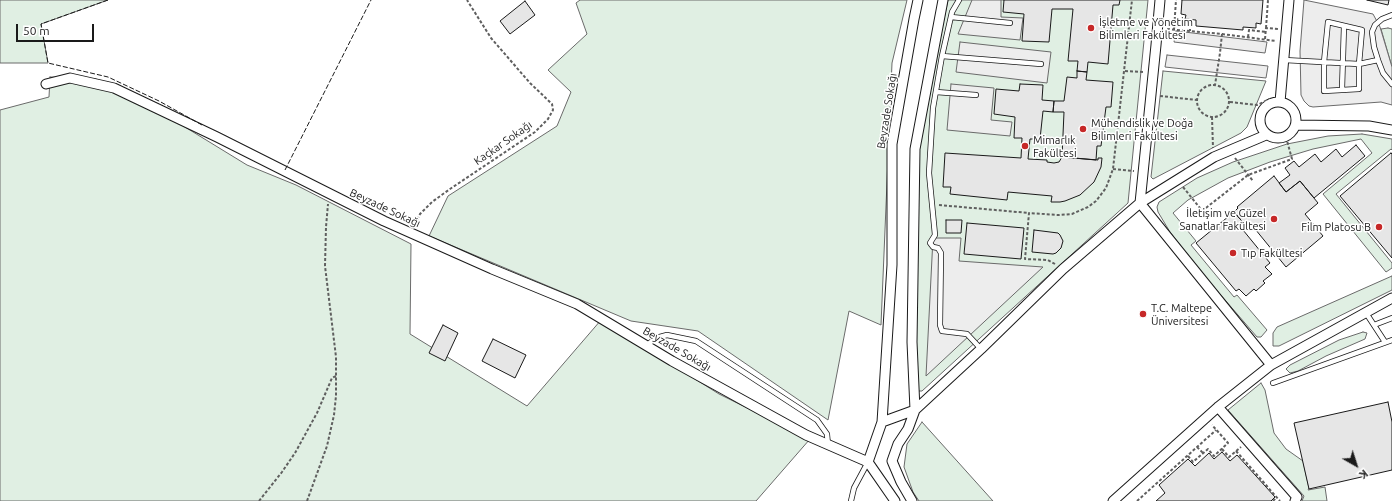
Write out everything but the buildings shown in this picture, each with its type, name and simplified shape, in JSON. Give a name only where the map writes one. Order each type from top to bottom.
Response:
[{"type":"street","name":"Beyzade Sokağı","points":[[46,84],[70,78],[114,88],[411,233],[492,269],[577,304],[806,435],[868,462],[882,422],[892,265],[892,144],[918,0]]},
{"type":"street","points":[[912,501],[892,460],[898,444],[908,429],[915,410],[912,342],[914,149],[943,0]]},
{"type":"street","points":[[1160,0],[1140,203],[1271,366]]},
{"type":"street","points":[[1280,98],[1289,0]]},
{"type":"street","points":[[1280,98],[1293,110],[1297,120],[1291,134],[1286,137],[1276,139],[1266,135],[1259,121],[1262,111],[1280,98]]},
{"type":"street","points":[[1296,125],[1369,126],[1392,130]]},
{"type":"street","points":[[882,422],[915,410],[981,349],[1063,269],[1140,203],[1214,157],[1266,135]]},
{"type":"street","points":[[1113,501],[1271,366],[1392,298]]},
{"type":"street","points":[[1221,410],[1297,496],[1294,501]]},
{"type":"street","points":[[868,462],[895,501]]},
{"type":"lane","points":[[959,0],[951,17],[942,56],[933,108],[929,173],[935,235],[930,243],[932,247],[938,248],[941,253],[940,325],[942,331],[967,334],[981,349]]},
{"type":"lane","points":[[1392,15],[1382,19],[1375,25],[1372,32],[1378,60],[1383,73],[1392,84]]},
{"type":"lane","points":[[951,17],[1010,23]]},
{"type":"lane","points":[[1328,22],[1362,30],[1359,64],[1359,89],[1324,90],[1324,62],[1328,22]]},
{"type":"lane","points":[[1342,89],[1344,26]]},
{"type":"lane","points":[[942,56],[1041,64]]},
{"type":"lane","points":[[1284,60],[1359,64],[1378,60]]},
{"type":"lane","points":[[936,92],[976,95]]},
{"type":"lane","points":[[1366,313],[1385,342]]},
{"type":"lane","points":[[1374,325],[1392,318]]},
{"type":"lane","points":[[647,345],[656,338],[666,335],[696,341],[817,420],[828,434],[828,445]]},
{"type":"lane","points":[[1273,383],[1392,340]]},
{"type":"lane","points":[[851,501],[854,488],[868,462]]},
{"type":"path","name":"Kaçkar Sokağı","points":[[411,233],[420,214],[432,202],[534,132],[548,119],[553,110],[552,104],[530,83],[491,38],[467,0]]},
{"type":"path","points":[[932,204],[1067,215],[1088,208],[1101,195],[1113,169],[1132,0]]},
{"type":"path","points":[[1174,30],[1176,0]]},
{"type":"path","points":[[1265,39],[1268,0]]},
{"type":"path","points":[[1158,24],[1174,20],[1190,22],[1190,31]]},
{"type":"path","points":[[1158,24],[1174,30],[1286,42]]},
{"type":"path","points":[[1266,28],[1287,30]]},
{"type":"path","points":[[1248,37],[1249,30],[1266,32]]},
{"type":"path","points":[[1214,85],[1222,34]]},
{"type":"path","points":[[1125,71],[1154,72]]},
{"type":"path","points":[[1214,85],[1224,89],[1227,93],[1229,102],[1225,112],[1217,117],[1212,117],[1203,113],[1197,100],[1201,91],[1214,85]]},
{"type":"path","points":[[1151,95],[1197,100]]},
{"type":"path","points":[[1229,102],[1258,105],[1280,98]]},
{"type":"path","points":[[1212,117],[1214,157]]},
{"type":"path","points":[[1202,211],[1248,174],[1292,159],[1286,137]]},
{"type":"path","points":[[1229,151],[1253,180]]},
{"type":"path","points":[[1113,169],[1143,172]]},
{"type":"path","points":[[1177,180],[1208,218]]},
{"type":"path","points":[[307,501],[322,462],[331,431],[335,406],[336,376],[334,337],[325,266],[326,227],[330,194]]},
{"type":"path","points":[[1029,213],[1025,259],[1048,260],[1063,269]]},
{"type":"path","points":[[259,501],[295,453],[317,412],[332,378],[336,376]]},
{"type":"path","points":[[1188,456],[1193,462],[1208,449],[1214,456],[1228,444],[1212,425],[1221,410]]},
{"type":"path","points":[[1137,501],[1216,430]]},
{"type":"path","points":[[1222,449],[1229,457],[1248,441]]},
{"type":"path","points":[[1197,447],[1203,453]]},
{"type":"path","points":[[1236,451],[1280,501]]},
{"type":"path","points":[[1273,501],[1277,497]]},
{"type":"green space","points":[[0,0],[108,0],[41,24],[48,63],[0,63]]},
{"type":"green space","points":[[580,0],[907,0],[892,63],[881,325],[849,311],[828,420],[698,331],[631,321],[429,236],[448,196],[557,126],[571,92],[548,70],[587,34],[576,3]]},
{"type":"green space","points":[[948,0],[1148,0],[1128,203],[922,391],[918,391],[916,377],[917,204],[920,134]]},
{"type":"green space","points":[[1381,29],[1392,29],[1392,67]]},
{"type":"green space","points":[[1163,71],[1266,81],[1247,127],[1241,133],[1153,179],[1151,177]]},
{"type":"green space","points":[[50,77],[96,79],[149,105],[247,165],[296,185],[411,244],[410,334],[527,406],[601,320],[719,394],[810,439],[756,501],[0,501],[0,110],[49,97]]},
{"type":"green space","points":[[1362,134],[1392,139],[1392,150],[1391,149],[1336,194],[1392,263],[1392,268],[1386,272],[1323,194],[1372,153],[1361,139],[1313,149],[1270,162],[1228,178],[1188,200],[1173,213],[1196,241],[1191,245],[1234,297],[1237,295],[1267,330],[1261,337],[1257,337],[1200,271],[1170,232],[1158,212],[1157,207],[1159,202],[1197,178],[1233,162],[1287,144],[1328,136]]},
{"type":"green space","points":[[1392,276],[1392,290],[1279,346],[1273,346],[1273,333],[1277,327]]},
{"type":"green space","points":[[1363,332],[1367,333],[1365,339],[1326,356],[1298,371],[1290,373],[1286,369],[1290,365],[1339,340]]},
{"type":"green space","points":[[1261,383],[1265,390],[1274,433],[1286,449],[1303,461],[1309,488],[1308,490],[1325,487],[1327,501],[1302,501],[1304,496],[1228,410]]},
{"type":"green space","points":[[922,422],[993,501],[919,501],[913,492],[904,467],[907,444]]},
{"type":"shaded area","points":[[972,0],[1001,0],[1001,17],[1023,18],[1020,40],[958,34]]},
{"type":"shaded area","points":[[1304,0],[1373,14],[1380,27],[1392,67],[1392,105],[1381,102],[1313,107],[1309,106],[1304,101],[1301,95],[1300,51]]},
{"type":"shaded area","points":[[1176,31],[1267,42],[1265,53],[1174,42]]},
{"type":"shaded area","points":[[960,42],[1051,52],[1047,83],[956,72]]},
{"type":"shaded area","points":[[1167,55],[1268,66],[1266,78],[1165,67]]},
{"type":"shaded area","points":[[951,84],[994,88],[991,120],[1012,122],[1010,136],[947,130]]},
{"type":"shaded area","points":[[933,238],[961,238],[959,261],[1043,267],[926,376]]},
{"type":"fence","points":[[108,0],[41,24],[48,63],[108,77],[159,101],[202,125]]},
{"type":"fence","points":[[285,170],[371,0]]},
{"type":"place","name":"İşletme ve Yönetim Bilimleri Fakültesi","points":[[1091,28]]},
{"type":"place","name":"Mühendislik ve Doğa Bilimleri Fakültesi","points":[[1083,129]]},
{"type":"place","name":"Mimarlık Fakültesi","points":[[1025,146]]},
{"type":"place","name":"İletişim ve Güzel Sanatlar Fakültesi","points":[[1274,219]]},
{"type":"place","name":"Film Platosu B","points":[[1379,227]]},
{"type":"place","name":"Tıp Fakültesi","points":[[1233,253]]},
{"type":"place","name":"T.C. Maltepe Üniversitesi","points":[[1143,314]]}]
